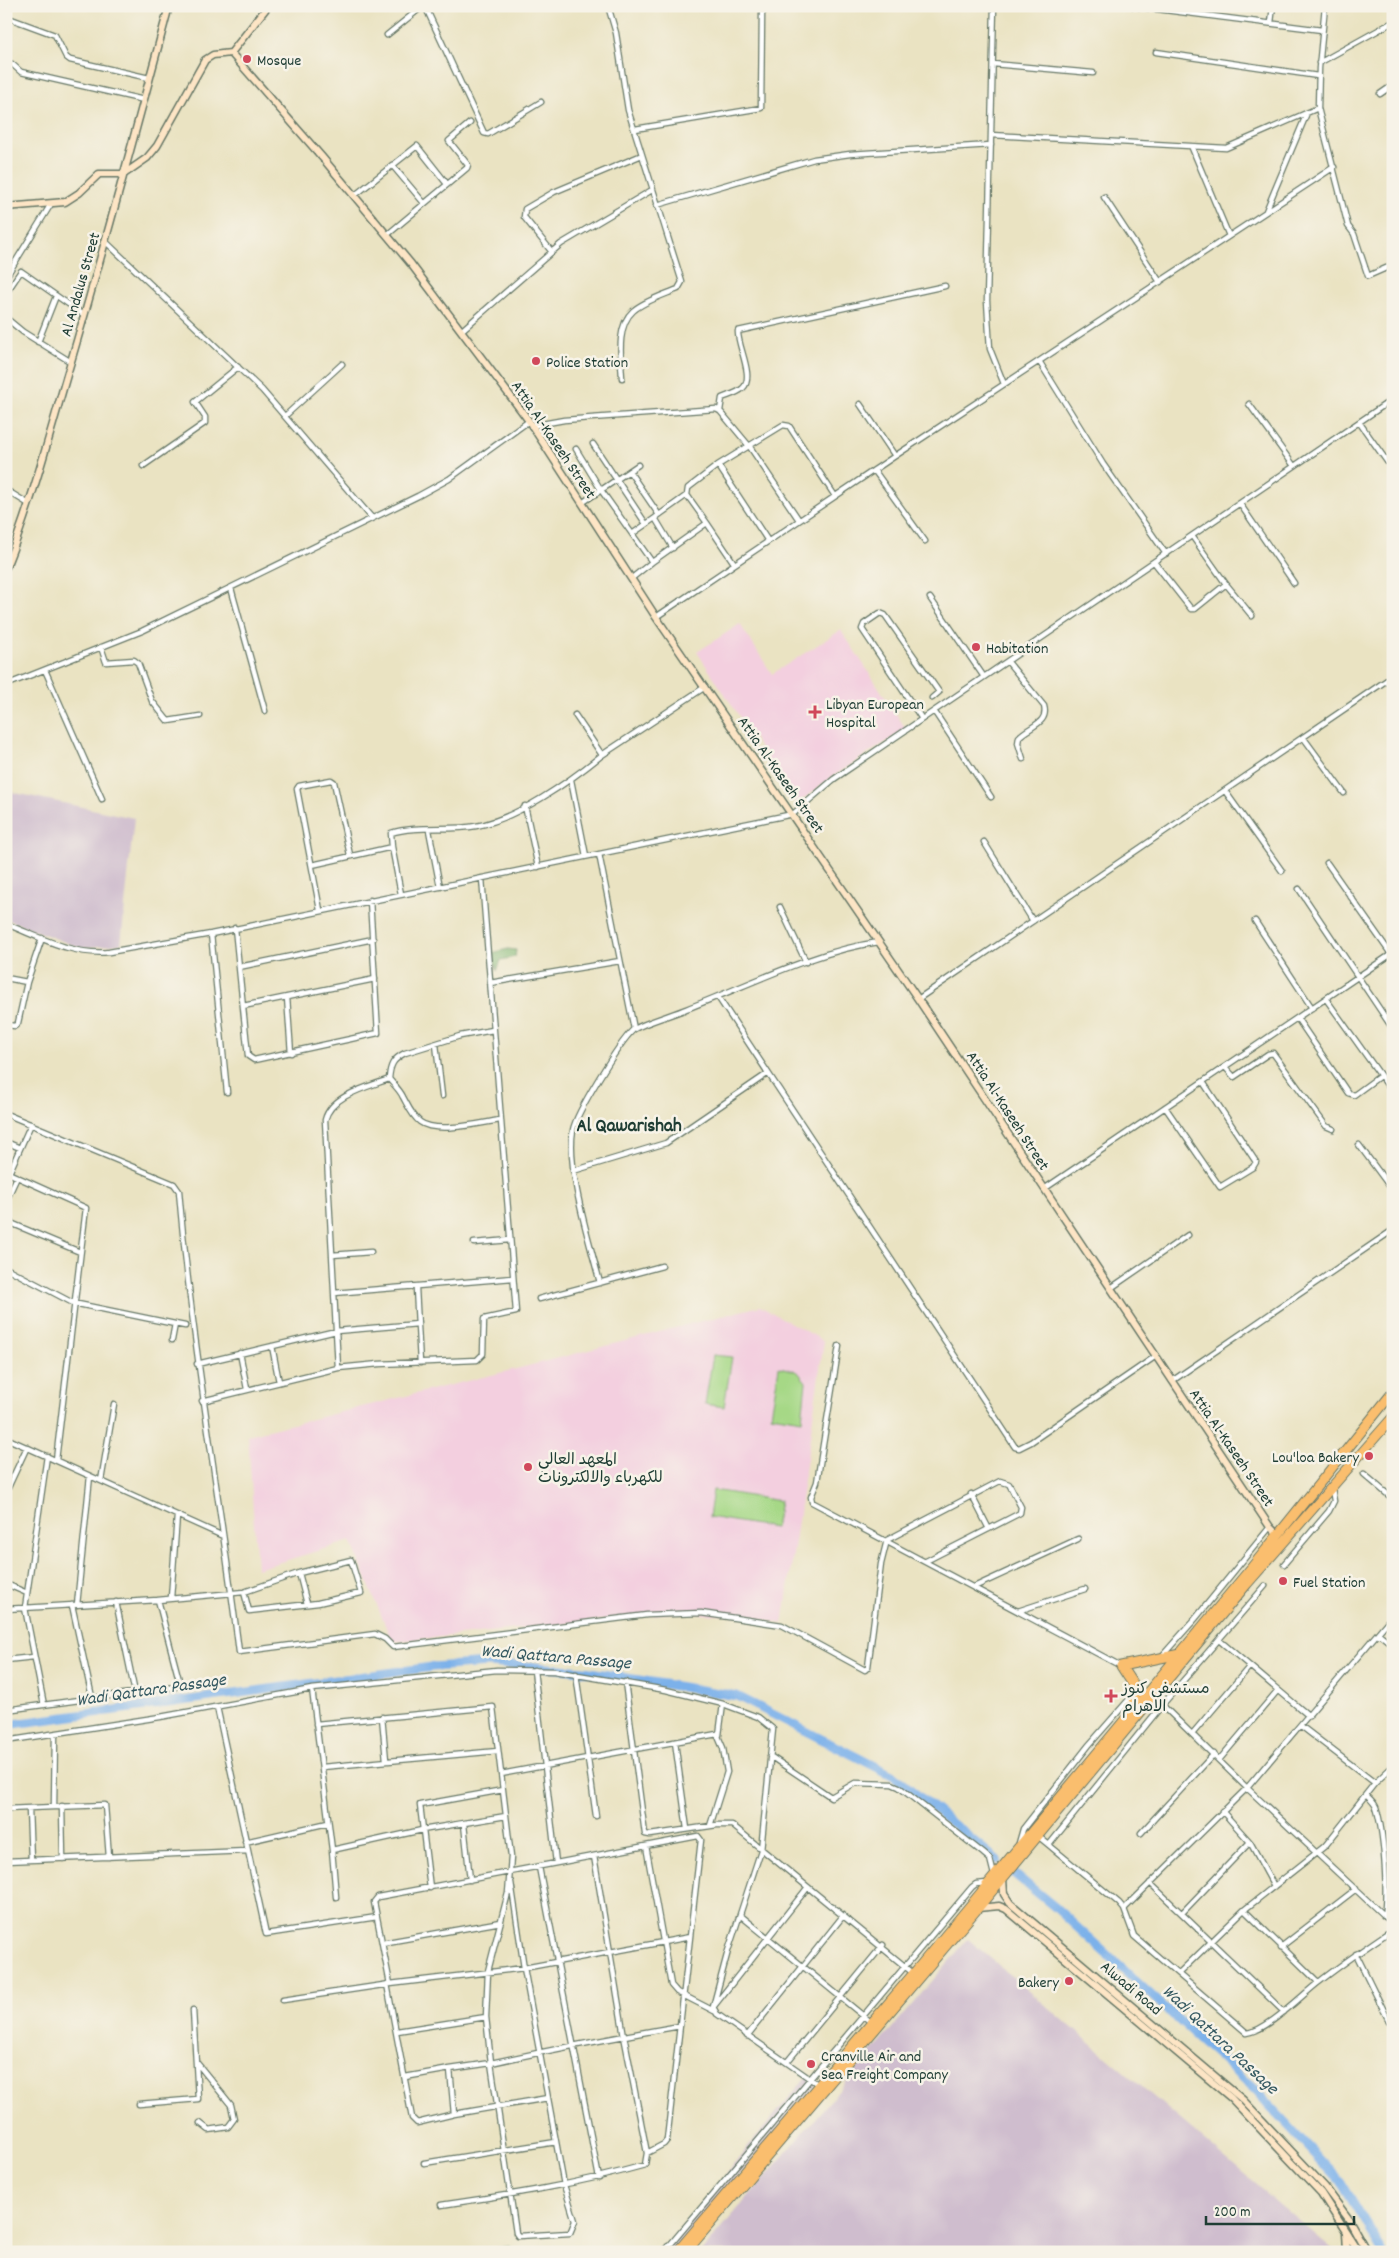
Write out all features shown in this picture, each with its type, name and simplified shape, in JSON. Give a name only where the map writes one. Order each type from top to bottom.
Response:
[{"type":"highway","points":[[686,2252],[973,1907],[1073,1782],[1278,1535],[1391,1395]]},
{"type":"highway","points":[[678,2252],[914,1973],[973,1907],[995,1879],[1037,1835],[1332,1486],[1393,1417]]},
{"type":"highway","points":[[1132,1711],[1135,1694],[1130,1679],[1121,1666],[1162,1656],[1180,1654]]},
{"type":"street","name":"Al Andalus Street","points":[[7,562],[29,504],[71,362],[124,174],[168,6]]},
{"type":"street","points":[[6,206],[51,204],[72,198],[99,174],[124,174],[148,158],[157,146],[205,60],[213,55],[230,54],[268,6]]},
{"type":"street","points":[[608,6],[616,33],[628,110],[656,205],[682,282],[678,289],[633,310],[625,322],[621,358],[622,378]]},
{"type":"street","points":[[635,129],[761,108],[762,13],[767,8],[786,6]]},
{"type":"street","points":[[994,6],[987,328],[990,350],[1004,384]]},
{"type":"street","points":[[1133,6],[1322,30]]},
{"type":"street","points":[[1191,6],[1191,14]]},
{"type":"street","points":[[1272,23],[1273,6]]},
{"type":"street","points":[[1326,6],[1319,63],[1318,108],[1348,226],[1354,234],[1368,276],[1393,265]]},
{"type":"street","points":[[387,35],[426,7],[484,132],[488,134],[541,102]]},
{"type":"street","points":[[6,20],[6,16],[55,35],[66,57],[70,60],[149,78]]},
{"type":"street","points":[[1319,63],[1393,22]]},
{"type":"street","points":[[1156,52],[1318,76]]},
{"type":"street","name":"Attia Al-Kaseeh Street","points":[[230,54],[387,235],[530,424],[656,617],[918,998],[1172,1382],[1270,1527],[1278,1535]]},
{"type":"street","points":[[12,64],[21,72],[144,100]]},
{"type":"street","points":[[993,64],[1092,73]]},
{"type":"street","points":[[1380,94],[1393,85]]},
{"type":"street","points":[[991,135],[1216,149],[1233,147],[1318,108]]},
{"type":"street","points":[[1265,212],[1307,113]]},
{"type":"street","points":[[387,235],[468,165],[449,141],[470,123]]},
{"type":"street","points":[[656,205],[814,159],[850,154],[991,146]]},
{"type":"street","points":[[354,196],[415,147],[419,147],[448,184]]},
{"type":"street","points":[[1192,148],[1229,236]]},
{"type":"street","points":[[552,252],[524,217],[525,209],[554,192],[642,155]]},
{"type":"street","points":[[392,165],[424,203]]},
{"type":"street","points":[[656,617],[895,456],[1334,167]]},
{"type":"street","points":[[461,331],[552,252],[652,190]]},
{"type":"street","points":[[1104,197],[1160,282]]},
{"type":"street","points":[[6,277],[51,204]]},
{"type":"street","points":[[105,241],[238,368],[285,416],[372,518]]},
{"type":"street","points":[[6,293],[21,271],[84,315]]},
{"type":"street","points":[[720,410],[722,398],[740,391],[746,384],[746,365],[738,334],[740,329],[945,286]]},
{"type":"street","points":[[38,342],[56,296]]},
{"type":"street","points":[[6,318],[38,342],[71,362]]},
{"type":"street","points":[[1039,361],[1103,464],[1166,554]]},
{"type":"street","points":[[285,416],[342,364]]},
{"type":"street","points":[[143,466],[204,424],[206,417],[195,402],[238,368]]},
{"type":"street","points":[[6,924],[77,952],[92,954],[211,934],[793,814],[834,779],[1393,399]]},
{"type":"street","points":[[860,404],[895,456]]},
{"type":"street","points":[[1249,404],[1294,466]]},
{"type":"street","points":[[6,685],[142,631],[372,518],[450,479],[530,424],[720,410],[750,446],[799,520]]},
{"type":"street","points":[[1359,422],[1393,470]]},
{"type":"street","points":[[734,563],[687,495],[688,488],[718,466],[783,425],[789,426],[836,496]]},
{"type":"street","points":[[593,444],[646,524]]},
{"type":"street","points":[[576,449],[601,490],[652,562]]},
{"type":"street","points":[[582,503],[638,465]]},
{"type":"street","points":[[718,466],[768,541]]},
{"type":"street","points":[[874,470],[925,541]]},
{"type":"street","points":[[629,471],[657,516],[673,548]]},
{"type":"street","points":[[6,490],[29,504]]},
{"type":"street","points":[[632,534],[687,495]]},
{"type":"street","points":[[1240,504],[1294,583]]},
{"type":"street","points":[[632,578],[707,523]]},
{"type":"street","points":[[1192,536],[1226,584],[1252,616]]},
{"type":"street","points":[[1154,562],[1191,609],[1195,610],[1226,584]]},
{"type":"street","points":[[231,588],[265,711]]},
{"type":"street","points":[[930,598],[984,677]]},
{"type":"street","points":[[922,720],[862,629],[864,624],[880,613],[885,614],[939,692],[932,698]]},
{"type":"street","points":[[101,647],[106,662],[134,660],[138,663],[152,701],[168,721],[200,716]]},
{"type":"street","points":[[1008,662],[1044,706],[1046,713],[1044,720],[1019,737],[1018,743],[1023,759]]},
{"type":"street","points":[[45,670],[102,799]]},
{"type":"street","points":[[918,998],[1393,676]]},
{"type":"street","points":[[401,894],[390,837],[393,832],[488,824],[571,780],[602,755],[705,687]]},
{"type":"street","points":[[934,711],[991,797]]},
{"type":"street","points":[[574,715],[602,755]]},
{"type":"street","points":[[1303,737],[1344,793]]},
{"type":"street","points":[[320,910],[297,789],[302,784],[331,780],[336,784],[350,855]]},
{"type":"street","points":[[571,780],[586,856]]},
{"type":"street","points":[[1225,790],[1282,871]]},
{"type":"street","points":[[525,806],[538,867]]},
{"type":"street","points":[[429,830],[440,887]]},
{"type":"street","points":[[984,842],[1033,921]]},
{"type":"street","points":[[312,865],[392,847]]},
{"type":"street","points":[[599,854],[634,1030]]},
{"type":"street","points":[[1044,1189],[1392,955],[1327,863]]},
{"type":"street","points":[[202,1401],[338,1368],[379,1364],[478,1360],[482,1357],[484,1319],[516,1312],[482,878]]},
{"type":"street","points":[[1299,889],[1393,1029]]},
{"type":"street","points":[[235,928],[249,1058],[254,1060],[377,1034],[370,900]]},
{"type":"street","points":[[780,907],[806,962]]},
{"type":"street","points":[[1255,921],[1312,1008]]},
{"type":"street","points":[[211,934],[227,1092]]},
{"type":"street","points":[[6,1025],[15,1026],[18,1023],[27,982],[42,938]]},
{"type":"street","points":[[239,967],[373,939]]},
{"type":"street","points":[[600,1283],[574,1171],[571,1146],[575,1121],[598,1080],[634,1030],[806,962],[854,946],[879,942]]},
{"type":"street","points":[[490,983],[620,961]]},
{"type":"street","points":[[6,978],[27,982]]},
{"type":"street","points":[[243,1006],[375,979]]},
{"type":"street","points":[[287,997],[292,1052]]},
{"type":"street","points":[[718,997],[767,1074],[1015,1447],[1019,1448],[1031,1442],[1156,1356]]},
{"type":"street","points":[[1326,998],[1393,1093]]},
{"type":"street","points":[[1297,1018],[1348,1093],[1354,1095],[1380,1076]]},
{"type":"street","points":[[493,1030],[436,1044],[397,1057],[390,1070],[389,1079],[403,1096],[412,1113],[420,1122],[427,1126],[442,1128],[500,1120]]},
{"type":"street","points":[[436,1044],[442,1096]]},
{"type":"street","points":[[1225,1067],[1232,1076],[1236,1076],[1268,1054],[1273,1053],[1326,1126],[1333,1129]]},
{"type":"street","points":[[574,1171],[666,1143],[767,1074]]},
{"type":"street","points":[[338,1368],[327,1115],[341,1098],[389,1079]]},
{"type":"street","points":[[1165,1107],[1220,1186],[1253,1166],[1256,1162],[1203,1082]]},
{"type":"street","points":[[6,1114],[174,1184],[179,1190],[186,1278],[197,1364],[232,1593],[239,1652],[375,1634],[385,1639],[393,1647],[655,1614],[701,1613],[782,1625],[865,1670],[868,1667],[881,1564],[887,1540],[971,1494],[1002,1480],[1009,1484],[1021,1507],[1018,1514],[990,1530],[926,1561]]},
{"type":"street","points":[[31,1124],[7,1173],[86,1208],[73,1303],[56,1460]]},
{"type":"street","points":[[6,1142],[20,1148]]},
{"type":"street","points":[[1359,1145],[1393,1191]]},
{"type":"street","points":[[6,1201],[18,1177]]},
{"type":"street","points":[[6,1221],[80,1252]]},
{"type":"street","points":[[1172,1382],[1393,1230]]},
{"type":"street","points":[[1111,1288],[1188,1235]]},
{"type":"street","points":[[474,1243],[510,1240]]},
{"type":"street","points":[[332,1255],[371,1252]]},
{"type":"street","points":[[539,1299],[662,1266]]},
{"type":"street","points":[[6,1268],[73,1303],[185,1326]]},
{"type":"street","points":[[334,1293],[416,1288],[513,1278]]},
{"type":"street","points":[[416,1288],[420,1363]]},
{"type":"street","points":[[172,1340],[175,1324]]},
{"type":"street","points":[[197,1364],[336,1331],[418,1324]]},
{"type":"street","points":[[272,1346],[279,1382]]},
{"type":"street","points":[[839,1346],[825,1439],[817,1482],[811,1500],[1121,1666]]},
{"type":"street","points":[[240,1354],[247,1389]]},
{"type":"street","points":[[101,1481],[114,1404]]},
{"type":"street","points":[[1385,1425],[1393,1434]]},
{"type":"street","points":[[6,1438],[223,1536]]},
{"type":"street","points":[[6,1492],[27,1447]]},
{"type":"street","points":[[44,1705],[25,1608],[47,1456]]},
{"type":"street","points":[[1364,1474],[1392,1497]]},
{"type":"street","points":[[90,1476],[74,1605],[92,1697]]},
{"type":"street","points":[[1284,1564],[1329,1511],[1334,1501],[1332,1486]]},
{"type":"street","points":[[971,1494],[990,1530]]},
{"type":"street","points":[[171,1598],[177,1516]]},
{"type":"street","points":[[1162,1656],[1219,1591],[1270,1527]]},
{"type":"street","points":[[974,1587],[1078,1539]]},
{"type":"street","points":[[6,1609],[158,1600],[244,1592],[299,1573],[351,1560],[361,1593],[307,1604],[249,1611],[244,1592]]},
{"type":"street","points":[[299,1573],[307,1604]]},
{"type":"street","points":[[6,1584],[27,1593]]},
{"type":"street","points":[[1049,1845],[1162,1704],[1265,1586]]},
{"type":"street","points":[[1018,1611],[1085,1589]]},
{"type":"street","points":[[1219,1591],[1227,1597]]},
{"type":"street","points":[[6,1710],[175,1687],[180,1680],[158,1600]]},
{"type":"street","points":[[116,1602],[135,1693]]},
{"type":"street","points":[[1124,1909],[1247,1788],[1393,1615]]},
{"type":"street","points":[[1378,1633],[1393,1645]]},
{"type":"street","points":[[1218,1640],[1309,1716]]},
{"type":"street","points":[[6,1660],[34,1657]]},
{"type":"street","points":[[1193,1733],[1250,1666]]},
{"type":"street","points":[[6,1741],[217,1707],[312,1689],[497,1670],[534,1670],[576,1674],[625,1682],[723,1704],[758,1718],[773,1728],[761,1847],[713,2009]]},
{"type":"street","points":[[534,1670],[556,1863]]},
{"type":"street","points":[[576,1674],[596,1816]]},
{"type":"street","points":[[625,1682],[645,1834],[650,1836],[687,1829],[732,1825],[914,1973]]},
{"type":"street","points":[[312,1689],[336,1896]]},
{"type":"street","points":[[1219,1760],[1278,1690]]},
{"type":"street","points":[[1017,1851],[1022,1829],[1064,1775],[1135,1694]]},
{"type":"street","points":[[1154,1697],[1193,1733],[1247,1788],[1386,1917]]},
{"type":"street","points":[[710,1826],[727,1772],[719,1736],[723,1704]]},
{"type":"street","points":[[316,1724],[493,1706],[511,1857],[508,1892],[488,1971],[486,2017],[491,2063],[516,2233],[518,2236],[570,2233],[575,2221],[564,2185],[524,1968],[510,1873]]},
{"type":"street","points":[[217,1707],[266,1934],[377,1917]]},
{"type":"street","points":[[382,1716],[386,1760]]},
{"type":"street","points":[[1301,1726],[1375,1783]]},
{"type":"street","points":[[501,1774],[715,1733],[719,1736]]},
{"type":"street","points":[[54,1807],[55,1734]]},
{"type":"street","points":[[675,1742],[687,1829]]},
{"type":"street","points":[[322,1768],[386,1760],[498,1751]]},
{"type":"street","points":[[1141,1833],[1214,1754]]},
{"type":"street","points":[[770,1756],[831,1797],[855,1784],[892,1784],[899,1787],[990,1859],[995,1879],[1004,1894],[1008,1906],[973,1907],[962,1898]]},
{"type":"street","points":[[1179,1973],[1244,1910],[1334,1837],[1375,1783],[1393,1766]]},
{"type":"street","points":[[1064,1775],[1073,1782]]},
{"type":"street","points":[[430,1888],[419,1808],[423,1803],[503,1790]]},
{"type":"street","points":[[1037,1835],[1124,1909],[1134,1936],[1245,2032],[1253,2032],[1284,2012],[1318,1982],[1356,1954],[1392,1931],[1386,1917],[1379,1825],[1375,1804],[1366,1795]]},
{"type":"street","points":[[62,1806],[63,1859]]},
{"type":"street","points":[[6,1810],[62,1806],[105,1806],[109,1857]]},
{"type":"street","points":[[29,1808],[31,1860]]},
{"type":"street","points":[[1222,1811],[1250,1842],[1274,1886]]},
{"type":"street","points":[[332,1850],[422,1830],[506,1816]]},
{"type":"street","points":[[245,1842],[328,1823]]},
{"type":"street","points":[[464,1824],[470,1880]]},
{"type":"street","points":[[548,2098],[454,2114],[417,2123],[414,2121],[374,1902],[378,1897],[698,1836],[700,1838],[690,1937],[667,2140],[664,2144],[647,2153]]},
{"type":"street","points":[[1182,1913],[1250,1842]]},
{"type":"street","points":[[646,1846],[671,1985],[683,1995],[713,2009],[748,2036],[819,2085]]},
{"type":"street","points":[[6,1861],[247,1851]]},
{"type":"street","points":[[441,2205],[564,2185],[599,2178],[645,2165],[647,2153],[624,2036],[594,1856]]},
{"type":"street","points":[[539,1867],[599,2178]]},
{"type":"street","points":[[664,2252],[962,1898],[976,1884],[995,1879]]},
{"type":"street","points":[[1150,1883],[1284,2012]]},
{"type":"street","points":[[713,2009],[767,1936],[808,1887]]},
{"type":"street","points":[[1281,1947],[1356,1890]]},
{"type":"street","name":"Alwadi Road","points":[[1008,1906],[1220,2084],[1325,2187],[1339,2204],[1359,2249]]},
{"type":"street","points":[[1244,1910],[1318,1982]]},
{"type":"street","points":[[740,1915],[872,2023]]},
{"type":"street","points":[[748,2036],[844,1916]]},
{"type":"street","points":[[1386,1917],[1393,1916]]},
{"type":"street","points":[[382,1943],[501,1922]]},
{"type":"street","points":[[284,2000],[388,1984],[557,1963],[690,1937]]},
{"type":"street","points":[[787,2062],[883,1946]]},
{"type":"street","points":[[1356,1954],[1389,2021]]},
{"type":"street","points":[[139,2104],[198,2098],[193,2010]]},
{"type":"street","points":[[397,2031],[486,2017]]},
{"type":"street","points":[[405,2077],[491,2063],[680,2026]]},
{"type":"street","points":[[196,2062],[231,2105],[234,2120],[228,2127],[209,2130],[200,2123]]},
{"type":"street","points":[[450,2069],[454,2114]]},
{"type":"street","name":"Alwadi Road","points":[[1220,2084],[1321,2193],[1359,2249],[1367,2252]]},
{"type":"street","points":[[424,2163],[556,2142]]},
{"type":"street","points":[[714,2192],[722,2199]]},
{"type":"street","points":[[1344,2226],[1348,2240],[1347,2252]]},
{"type":"shaded area","name":"Libyan European Hospital","points":[[740,624],[772,674],[841,630],[906,729],[832,777],[797,804],[697,652]]},
{"type":"shaded area","points":[[6,791],[134,818],[121,944],[80,948],[6,919]]},
{"type":"shaded area","name":"المعهد العالي للكهرباء والالكترونات","points":[[760,1306],[824,1341],[783,1624],[748,1616],[670,1613],[392,1642],[351,1541],[257,1569],[248,1435]]},
{"type":"shaded area","points":[[968,1939],[1336,2252],[701,2252]]},
{"type":"shaded area","points":[[806,2077],[818,2084],[674,2252],[661,2252]]},
{"type":"green space","points":[[508,949],[516,950],[515,957],[501,960],[497,971],[492,953]]},
{"type":"green space","points":[[713,1355],[732,1357],[724,1407],[705,1404]]},
{"type":"green space","points":[[779,1367],[797,1371],[806,1382],[802,1420],[771,1415]]},
{"type":"green space","points":[[713,1490],[780,1501],[775,1528],[709,1517]]},
{"type":"green space","points":[[510,2246],[516,2252],[476,2252]]},
{"type":"waterway","name":"Wadi Qattara Passage","points":[[6,1725],[432,1667],[489,1663],[584,1671],[737,1696],[894,1776],[997,1860]]},
{"type":"waterway","name":"Wadi Qattara Passage","points":[[1012,1872],[1056,1908],[1255,2090],[1341,2182],[1383,2252]]},
{"type":"place","name":"Mosque","points":[[247,59]]},
{"type":"place","name":"Police Station","points":[[536,361]]},
{"type":"place","name":"Habitation","points":[[976,647]]},
{"type":"place","name":"Libyan European Hospital","points":[[815,712]]},
{"type":"place","name":"Lou'loa Bakery","points":[[1369,1456]]},
{"type":"place","name":"المعهد العالي للكهرباء والالكترونات","points":[[528,1467]]},
{"type":"place","name":"Fuel Station","points":[[1283,1581]]},
{"type":"place","name":"مستشفى كنوز الاهرام","points":[[1111,1696]]},
{"type":"place","name":"Bakery","points":[[1069,1981]]},
{"type":"place","name":"Cranville Air and Sea Freight Company","points":[[811,2064]]},
{"type":"district","name":"Al Qawarishah","points":[[629,1124]]}]
